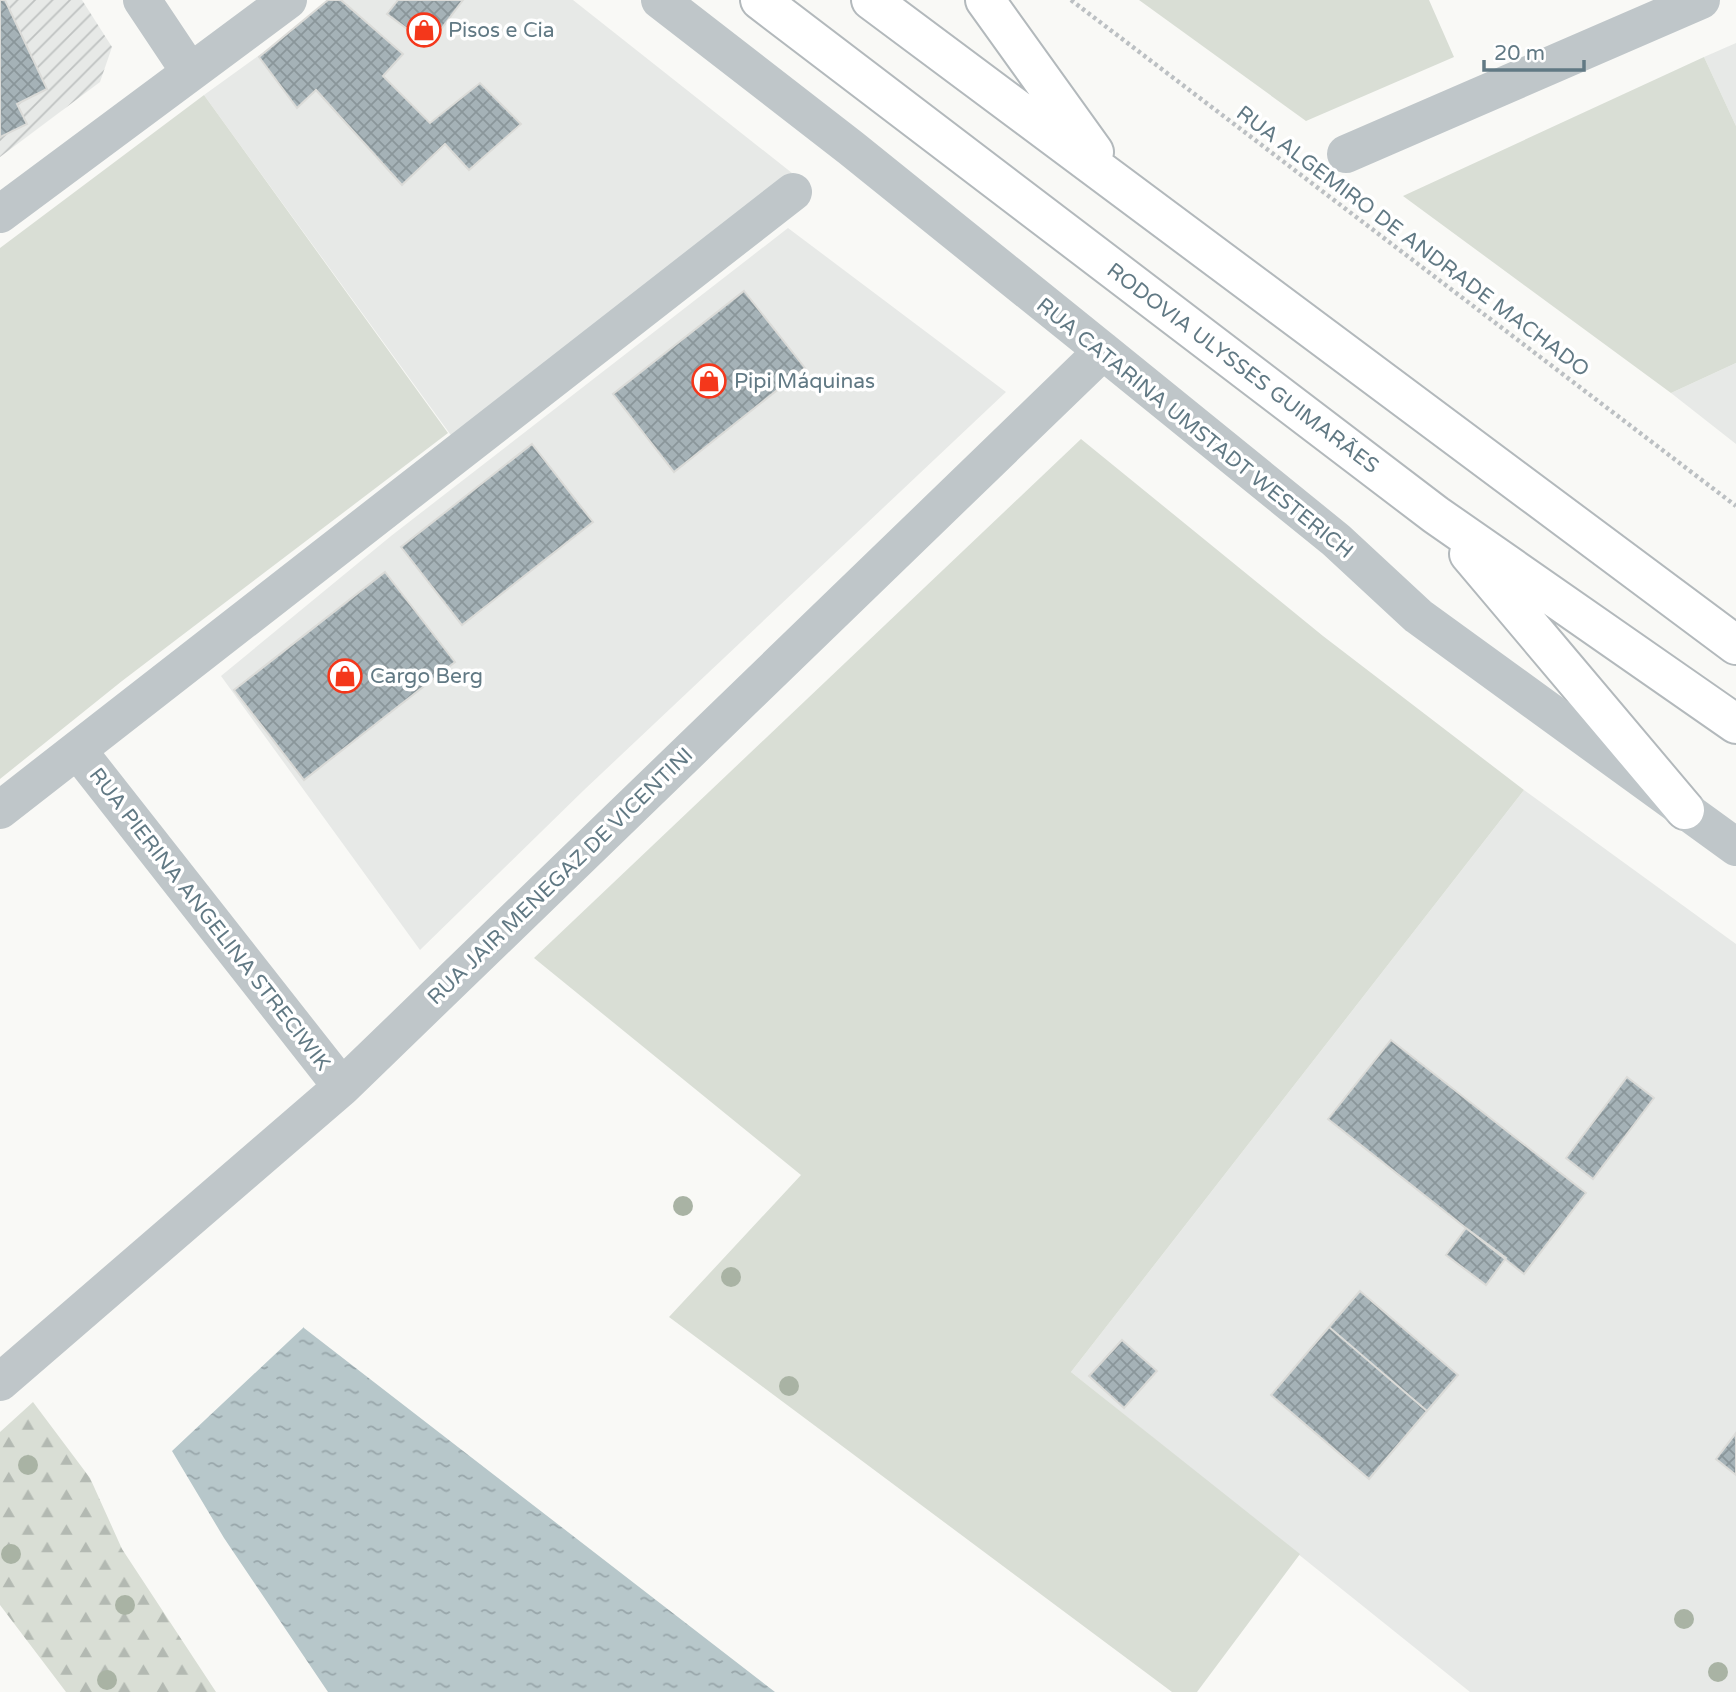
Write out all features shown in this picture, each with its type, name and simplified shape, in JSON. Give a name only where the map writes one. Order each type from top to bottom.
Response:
[{"type":"highway","name":"RODOVIA ULYSSES GUIMARÃES","points":[[760,0],[1436,515],[1736,724]]},
{"type":"highway","points":[[871,0],[1736,645]]},
{"type":"highway","points":[[985,0],[1116,182]]},
{"type":"highway","points":[[1436,515],[1685,810]]},
{"type":"street","points":[[142,0],[190,72]]},
{"type":"street","points":[[0,214],[288,0]]},
{"type":"street","name":"RUA CATARINA UMSTADT WESTERICH","points":[[660,0],[851,148],[1104,351],[1336,540],[1418,616],[1736,847]]},
{"type":"street","points":[[1346,154],[1701,0]]},
{"type":"street","points":[[0,810],[793,192]]},
{"type":"street","name":"RUA JAIR MENEGAZ DE VICENTINI","points":[[0,1382],[342,1087],[1104,351]]},
{"type":"street","name":"RUA PIERINA ANGELINA STRECIWIK","points":[[78,751],[342,1087]]},
{"type":"path","name":"RUA ALGEMIRO DE ANDRADE MACHADO","points":[[1071,0],[1736,506]]},
{"type":"shaded area","points":[[0,0],[82,0],[112,47],[100,82],[0,157]]},
{"type":"shaded area","points":[[336,0],[573,0],[792,173],[458,445],[204,95]]},
{"type":"shaded area","points":[[1736,43],[1736,126],[1704,57]]},
{"type":"shaded area","points":[[788,228],[1006,392],[584,790],[420,950],[221,676],[391,536]]},
{"type":"shaded area","points":[[1736,363],[1736,444],[1671,393]]},
{"type":"shaded area","points":[[1524,790],[1736,944],[1736,1692],[1470,1692],[1071,1372]]},
{"type":"green space","points":[[1139,0],[1429,0],[1454,57],[1306,121]]},
{"type":"green space","points":[[1704,57],[1736,126],[1736,363],[1671,393],[1403,196]]},
{"type":"green space","points":[[204,95],[448,433],[122,681],[0,779],[0,248]]},
{"type":"green space","points":[[1081,439],[1323,636],[1524,790],[1071,1372],[1300,1554],[1197,1692],[1172,1692],[669,1317],[801,1175],[534,958]]},
{"type":"green space","points":[[33,1402],[90,1478],[122,1549],[216,1692],[66,1692],[0,1605],[0,1432]]},
{"type":"water","points":[[304,1327],[775,1692],[328,1692],[224,1538],[172,1451]]},
{"type":"building","points":[[0,0],[5,0],[47,89],[17,104],[27,124],[0,137]]},
{"type":"building","points":[[328,0],[341,0],[403,54],[383,76],[430,123],[480,83],[521,124],[469,170],[445,144],[402,185],[316,90],[297,108],[259,57]]},
{"type":"building","name":"Pisos e Cia","points":[[398,0],[463,0],[429,45],[387,14]]},
{"type":"building","name":"Pipi Máquinas","points":[[744,291],[805,368],[674,472],[613,394]]},
{"type":"building","points":[[532,444],[593,522],[462,625],[401,547]]},
{"type":"building","name":"Cargo Berg","points":[[385,572],[455,662],[304,780],[234,690]]},
{"type":"building","points":[[1391,1040],[1586,1193],[1524,1274],[1328,1119]]},
{"type":"building","points":[[1627,1077],[1654,1098],[1593,1179],[1566,1158]]},
{"type":"building","points":[[1466,1228],[1506,1258],[1486,1285],[1446,1255]]},
{"type":"building","points":[[1360,1291],[1458,1375],[1427,1411],[1329,1327]]},
{"type":"building","points":[[1329,1327],[1427,1411],[1369,1479],[1271,1395]]},
{"type":"building","points":[[1122,1340],[1157,1371],[1124,1408],[1089,1376]]},
{"type":"building","points":[[1736,1433],[1736,1475],[1716,1459]]},
{"type":"place","name":"Pisos e Cia","points":[[424,30]]},
{"type":"place","name":"Pipi Máquinas","points":[[709,381]]},
{"type":"place","name":"Cargo Berg","points":[[345,676]]}]
